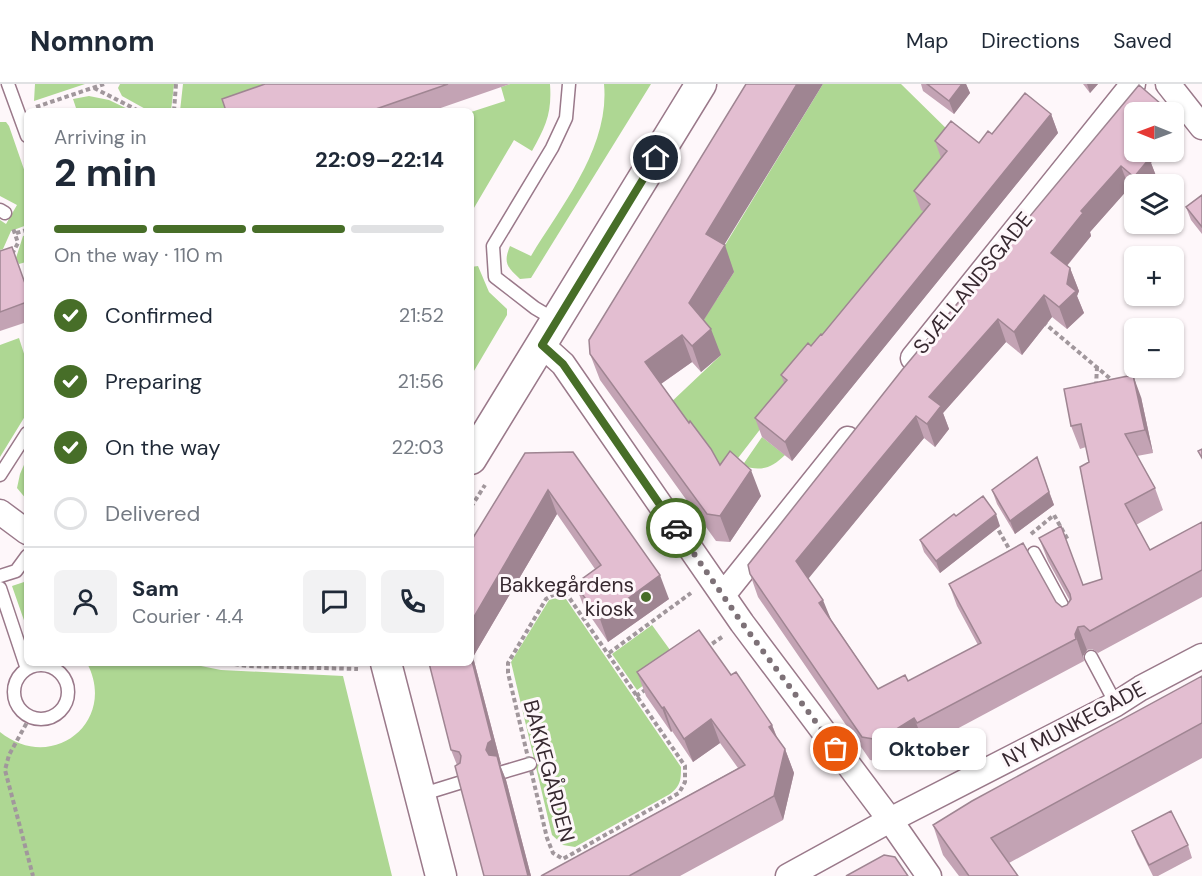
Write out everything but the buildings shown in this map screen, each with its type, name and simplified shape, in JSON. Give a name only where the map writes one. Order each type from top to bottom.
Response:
[{"type":"street","points":[[474,454],[701,84]]},
{"type":"street","name":"SJÆLLANDSGADE","points":[[900,374],[1133,84]]},
{"type":"street","points":[[1168,84],[1202,127]]},
{"type":"street","points":[[549,333],[563,364],[742,623],[890,820],[929,876]]},
{"type":"street","points":[[717,587],[863,420]]},
{"type":"street","points":[[0,512],[24,530]]},
{"type":"street","name":"NY MUNKEGADE","points":[[788,876],[890,820],[1116,704],[1202,656]]},
{"type":"street","points":[[387,666],[441,876]]},
{"type":"lane","points":[[549,333],[535,308],[495,277],[493,246],[552,148],[566,118],[569,84]]},
{"type":"lane","points":[[4,88],[19,113],[24,127]]},
{"type":"lane","points":[[0,475],[24,438]]},
{"type":"lane","points":[[1034,553],[1071,621]]},
{"type":"lane","points":[[0,576],[16,571],[24,560]]},
{"type":"lane","points":[[0,588],[24,660]]},
{"type":"lane","points":[[1091,657],[1116,704]]},
{"type":"lane","points":[[40,666],[27,669],[16,682],[15,698],[18,706],[30,717],[39,719],[56,714],[63,707],[68,690],[65,681],[53,668],[47,666]]},
{"type":"lane","points":[[503,772],[530,764]]},
{"type":"lane","points":[[420,795],[462,782]]},
{"type":"path","points":[[34,108],[104,84]]},
{"type":"path","points":[[174,108],[176,84]]},
{"type":"path","points":[[93,88],[134,108]]},
{"type":"path","points":[[19,113],[24,111]]},
{"type":"path","points":[[3,211],[16,233],[18,243],[12,254],[6,256]]},
{"type":"path","points":[[16,233],[24,231]]},
{"type":"path","points":[[1038,318],[1118,386]]},
{"type":"path","points":[[1096,388],[1097,366]]},
{"type":"path","points":[[993,519],[1017,563],[1034,553],[1026,538],[1054,515],[1068,540]]},
{"type":"path","points":[[609,652],[717,587]]},
{"type":"path","name":"BAKKEGÅRDEN","points":[[553,595],[568,596],[609,652],[636,696],[685,766],[685,782],[679,793],[563,859],[553,853],[547,838],[508,672],[508,663],[546,599],[553,595]]},
{"type":"path","points":[[704,650],[742,623]]},
{"type":"path","points":[[247,666],[387,666]]},
{"type":"path","points":[[636,696],[656,683]]},
{"type":"path","points":[[30,717],[9,755],[5,770],[33,876]]},
{"type":"green space","points":[[35,84],[85,84],[34,101]]},
{"type":"green space","points":[[120,84],[174,84],[171,108],[144,108],[122,96],[118,88]]},
{"type":"green space","points":[[183,84],[271,84],[250,108],[180,108]]},
{"type":"green space","points":[[510,84],[550,84],[547,119],[532,151],[514,140],[474,208],[474,111],[505,101],[501,87]]},
{"type":"green space","points":[[604,84],[651,84],[531,278],[520,279],[512,271],[507,261],[510,246],[531,256],[569,196],[592,153],[604,107]]},
{"type":"green space","points":[[823,84],[901,84],[958,140],[937,223],[788,393],[725,475],[667,406],[721,355],[671,324],[717,299],[734,272],[716,260]]},
{"type":"green space","points":[[89,96],[109,100],[126,108],[76,108],[73,99]]},
{"type":"green space","points":[[0,122],[6,122],[24,169],[24,226],[11,231],[3,249],[0,250],[0,220],[6,224],[17,205],[0,196]]},
{"type":"green space","points":[[23,236],[24,263],[19,264],[16,258]]},
{"type":"green space","points":[[478,266],[489,292],[507,309],[507,315],[474,371],[474,267]]},
{"type":"green space","points":[[19,338],[24,354],[24,418],[0,457],[0,345]]},
{"type":"green space","points":[[762,437],[785,455],[765,468],[742,466]]},
{"type":"green space","points":[[24,465],[24,496],[17,488]]},
{"type":"green space","points":[[24,582],[24,620],[12,586]]},
{"type":"green space","points":[[561,597],[566,599],[681,767],[680,782],[670,794],[575,847],[563,845],[552,835],[511,662],[549,600]]},
{"type":"green space","points":[[652,625],[678,661],[637,690],[612,654]]},
{"type":"green space","points":[[88,666],[201,666],[221,670],[343,676],[392,876],[0,876],[0,732],[20,744],[40,747],[59,744],[75,735],[87,722],[94,705],[94,685]]},
{"type":"way so far","points":[[676,528],[742,623],[836,749]]},
{"type":"place","name":"Bakkegårdens kiosk","points":[[646,597]]},
{"type":"place","name":"Oktober","points":[[836,749]]},
{"type":"route","points":[[656,158],[542,345],[563,364],[676,528]]}]
